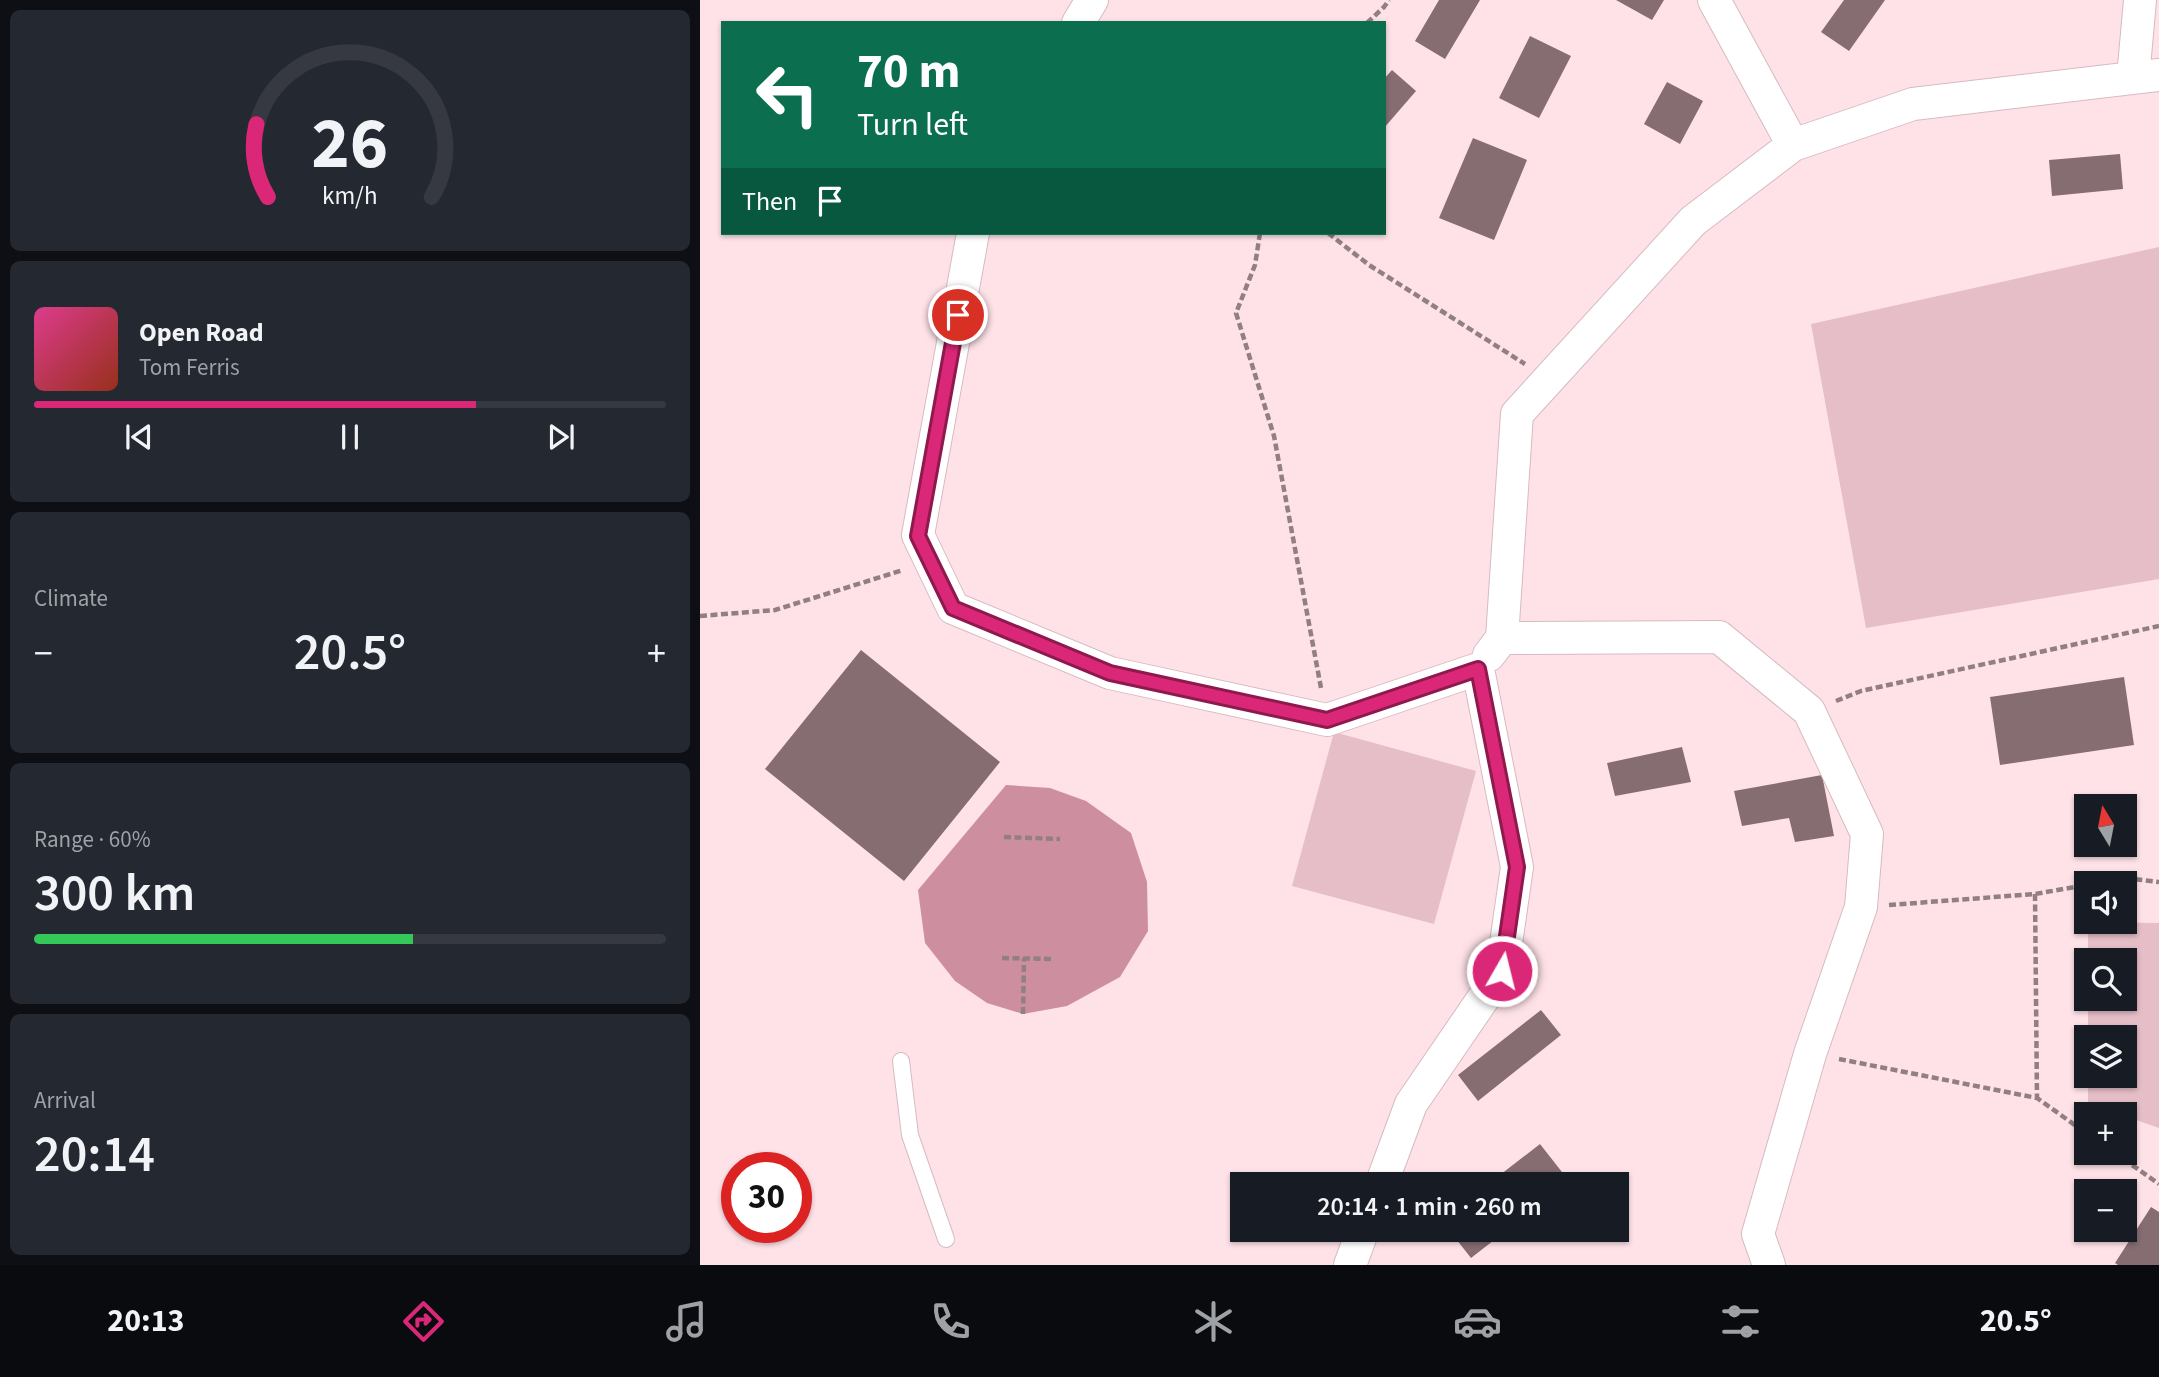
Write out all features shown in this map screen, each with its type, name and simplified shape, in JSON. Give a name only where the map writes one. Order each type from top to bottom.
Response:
[{"type":"street","points":[[1080,21],[1092,0]]},
{"type":"street","points":[[1714,0],[1793,145]]},
{"type":"street","points":[[973,235],[918,536],[953,608],[1110,673],[1327,720],[1478,669],[1502,638],[1517,414],[1693,221],[1793,145],[1913,104],[2146,76],[2140,0]]},
{"type":"street","points":[[1502,638],[1719,637],[1809,711],[1867,834],[1861,907],[1810,1054],[1758,1234],[1769,1265]]},
{"type":"street","points":[[1386,1172],[1411,1104],[1502,971],[1517,867],[1478,669]]},
{"type":"street","points":[[1350,1265],[1359,1242]]},
{"type":"lane","points":[[901,1061],[911,1135],[946,1239]]},
{"type":"path","points":[[1369,21],[1389,0]]},
{"type":"path","points":[[1260,235],[1255,265],[1237,313],[1274,436],[1327,720]]},
{"type":"path","points":[[1331,235],[1369,265],[1550,380]]},
{"type":"path","points":[[700,616],[775,610],[930,562]]},
{"type":"path","points":[[1809,711],[1861,691],[2159,626]]},
{"type":"path","points":[[1004,837],[1060,839]]},
{"type":"path","points":[[2137,879],[2159,882]]},
{"type":"path","points":[[1861,907],[2035,894],[2074,887]]},
{"type":"path","points":[[2035,894],[2037,1098]]},
{"type":"path","points":[[1002,958],[1053,959]]},
{"type":"path","points":[[1023,1014],[1024,958]]},
{"type":"path","points":[[1810,1054],[2037,1098],[2074,1124]]},
{"type":"path","points":[[2132,1165],[2159,1184]]},
{"type":"shaded area","points":[[2159,247],[2159,579],[1866,628],[1811,324]]},
{"type":"shaded area","points":[[1334,732],[1476,771],[1434,924],[1292,886]]},
{"type":"shaded area","points":[[1006,785],[1050,788],[1086,801],[1131,833],[1147,882],[1148,931],[1120,977],[1067,1006],[1023,1014],[987,1003],[955,981],[925,943],[918,890]]},
{"type":"shaded area","points":[[2137,923],[2159,923],[2159,1128],[2137,1120],[2137,1102],[2088,1102],[2088,1088],[2137,1088],[2137,1025],[2088,1025],[2088,1011],[2137,1011],[2137,948],[2088,948],[2088,934],[2137,934]]},
{"type":"building","points":[[1439,0],[1480,0],[1445,59],[1415,41]]},
{"type":"building","points":[[1616,0],[1664,0],[1652,20]]},
{"type":"building","points":[[1844,0],[1885,0],[1849,51],[1821,32]]},
{"type":"building","points":[[1530,36],[1571,56],[1539,118],[1499,98]]},
{"type":"building","points":[[1392,70],[1416,91],[1386,126],[1386,77]]},
{"type":"building","points":[[1667,82],[1703,101],[1680,144],[1644,124]]},
{"type":"building","points":[[1473,138],[1527,160],[1494,240],[1439,218]]},
{"type":"building","points":[[2120,154],[2123,189],[2052,196],[2049,160]]},
{"type":"building","points":[[861,650],[1000,762],[904,881],[765,769]]},
{"type":"building","points":[[2124,677],[2134,745],[2000,765],[1990,697]]},
{"type":"building","points":[[1682,747],[1691,782],[1615,796],[1607,763]]},
{"type":"building","points":[[1822,775],[1834,836],[1795,842],[1789,818],[1742,826],[1734,791]]},
{"type":"building","points":[[1541,1010],[1561,1035],[1478,1101],[1458,1075]]},
{"type":"building","points":[[1540,1144],[1562,1172],[1504,1172]]},
{"type":"building","points":[[2151,1207],[2159,1212],[2159,1265],[2115,1263],[2128,1242],[2137,1242],[2137,1229]]},
{"type":"building","points":[[1458,1242],[1492,1242],[1471,1258]]},
{"type":"route","points":[[958,315],[918,536],[953,608],[1110,673],[1327,720],[1478,669],[1517,867],[1502,971]]}]
